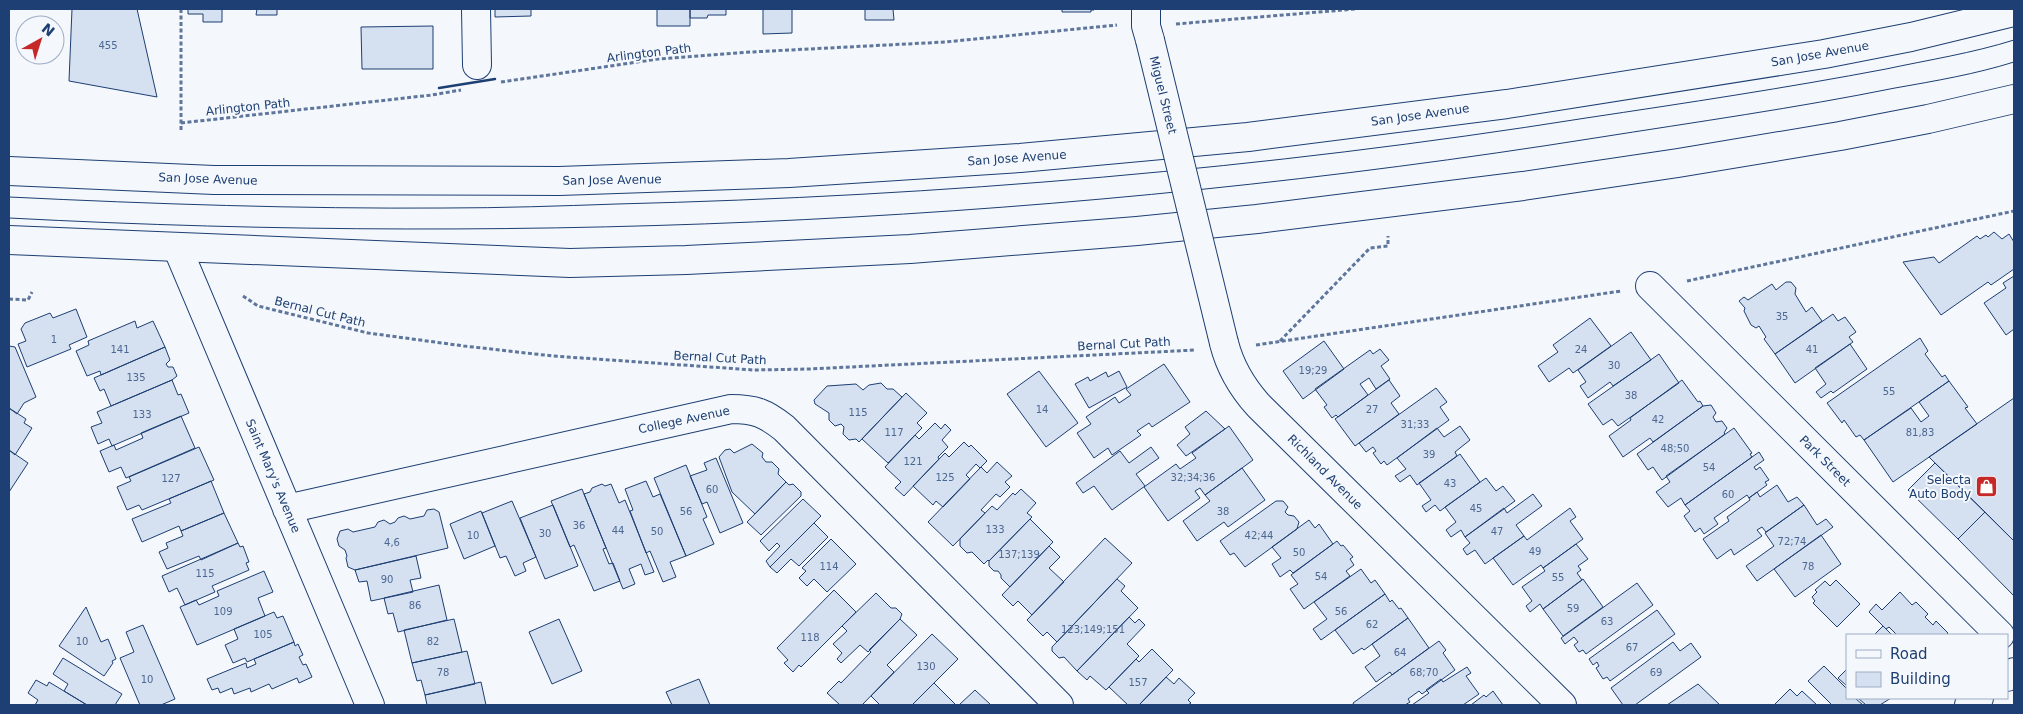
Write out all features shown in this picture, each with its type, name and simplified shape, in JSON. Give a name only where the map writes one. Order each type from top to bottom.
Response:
[{"type":"main road","points":[[476,9],[477,65]]},
{"type":"main road","name":"Miguel Street","points":[[1146,9],[1146,26],[1184,181]]},
{"type":"main road","name":"San Jose Avenue","points":[[9,171],[214,180],[559,181],[780,174],[1040,157],[1248,138],[1526,101],[1824,54],[1912,37],[2014,12]]},
{"type":"main road","points":[[9,240],[570,263],[796,255],[1030,240],[1257,219],[1523,186],[1840,136],[2014,100]]},
{"type":"main road","name":"Richland Avenue","points":[[1184,181],[1214,346],[1235,374],[1244,390],[1562,705]]},
{"type":"main road","name":"Saint Mary's Avenue","points":[[177,247],[287,510],[361,704]]},
{"type":"main road","name":"Park Street","points":[[1650,286],[1999,634]]},
{"type":"main road","name":"College Avenue","points":[[287,510],[722,411],[749,409],[767,415],[784,428],[1059,705]]},
{"type":"path","points":[[181,9],[181,132]]},
{"type":"path","points":[[1172,25],[1355,9]]},
{"type":"path","name":"Arlington Path","points":[[501,82],[658,59],[945,42],[1123,25]]},
{"type":"path","name":"Arlington Path","points":[[181,123],[462,90]]},
{"type":"path","points":[[1279,341],[1370,248],[1388,246],[1388,236]]},
{"type":"path","points":[[9,299],[28,300],[32,292]]},
{"type":"path","name":"Bernal Cut Path","points":[[243,296],[258,306],[368,333],[553,356],[754,370],[829,368],[1214,346]]},
{"type":"building","points":[[72,9],[137,9],[157,97],[69,81]]},
{"type":"building","points":[[188,9],[222,9],[222,22],[203,22],[203,14],[188,14]]},
{"type":"building","points":[[257,9],[277,9],[277,15],[256,15]]},
{"type":"building","points":[[495,9],[531,9],[531,16],[495,17]]},
{"type":"building","points":[[657,9],[690,9],[690,26],[657,26]]},
{"type":"building","points":[[690,9],[726,9],[726,15],[690,18]]},
{"type":"building","points":[[763,9],[792,9],[792,33],[763,34]]},
{"type":"building","points":[[865,9],[893,9],[894,20],[865,20]]},
{"type":"building","points":[[1062,9],[1094,10],[1091,10],[1091,12],[1062,12]]},
{"type":"building","points":[[433,26],[433,69],[362,69],[361,27]]},
{"type":"building","points":[[1994,232],[2002,239],[2009,234],[2014,242],[2014,269],[1991,285],[1988,282],[1941,315],[1903,262],[1934,257],[1939,263],[1977,236],[1980,239],[1986,235],[1988,237]]},
{"type":"building","points":[[2014,276],[2014,329],[2006,335],[1984,303],[2006,288],[2003,283]]},
{"type":"building","points":[[1786,282],[1791,282],[1796,288],[1795,294],[1806,312],[1812,307],[1822,321],[1775,354],[1764,339],[1766,337],[1759,326],[1756,328],[1751,325],[1744,311],[1745,308],[1739,301],[1744,297],[1748,300],[1772,284],[1776,290]]},
{"type":"building","points":[[76,309],[87,337],[69,345],[71,349],[27,367],[18,344],[26,341],[21,329],[25,323],[50,313],[53,318]]},
{"type":"building","points":[[1833,314],[1838,321],[1845,317],[1856,332],[1849,337],[1853,342],[1795,383],[1775,354]]},
{"type":"building","points":[[1590,318],[1611,346],[1573,373],[1569,368],[1549,382],[1538,366],[1558,352],[1553,345]]},
{"type":"building","points":[[135,321],[137,328],[153,321],[165,347],[101,375],[100,371],[87,376],[76,351],[89,345],[88,341]]},
{"type":"building","points":[[1631,332],[1651,360],[1613,386],[1610,382],[1588,398],[1580,386],[1586,382],[1578,370]]},
{"type":"building","points":[[1920,338],[1928,351],[1925,354],[1942,377],[1945,375],[1949,381],[1864,440],[1860,435],[1856,437],[1844,420],[1842,423],[1827,403]]},
{"type":"building","points":[[1324,341],[1344,369],[1303,399],[1283,371]]},
{"type":"building","points":[[1850,344],[1867,369],[1833,393],[1831,391],[1821,398],[1816,392],[1826,384],[1815,368]]},
{"type":"building","points":[[9,346],[15,347],[36,397],[24,403],[17,414],[9,408]]},
{"type":"building","points":[[165,347],[170,360],[166,364],[168,367],[173,367],[177,376],[172,380],[111,406],[104,389],[100,391],[94,378]]},
{"type":"building","points":[[1380,349],[1389,360],[1381,366],[1390,379],[1376,389],[1369,378],[1360,384],[1368,395],[1338,417],[1336,415],[1332,418],[1324,407],[1327,405],[1315,389],[1370,350],[1373,354]]},
{"type":"building","points":[[1659,354],[1679,383],[1618,426],[1612,419],[1603,425],[1588,404]]},
{"type":"building","points":[[1164,364],[1190,402],[1152,427],[1149,423],[1137,431],[1141,435],[1112,455],[1108,448],[1094,458],[1077,433],[1091,424],[1086,417],[1115,397],[1119,403],[1131,395],[1126,389]]},
{"type":"building","points":[[1039,371],[1078,423],[1046,447],[1007,394]]},
{"type":"building","points":[[1119,371],[1127,387],[1089,408],[1075,384],[1088,377],[1090,381],[1106,372],[1108,377]]},
{"type":"building","points":[[172,380],[178,395],[181,394],[189,413],[112,446],[109,439],[98,444],[91,427],[102,423],[97,412]]},
{"type":"building","points":[[1389,380],[1400,396],[1391,403],[1399,414],[1355,446],[1335,419]]},
{"type":"building","points":[[1682,380],[1703,406],[1653,442],[1650,438],[1623,457],[1609,436]]},
{"type":"building","points":[[1949,381],[1968,407],[1965,408],[1977,424],[1893,482],[1864,440],[1911,408],[1921,422],[1929,416],[1919,402]]},
{"type":"building","points":[[881,383],[887,389],[893,389],[902,397],[859,442],[856,439],[849,440],[843,434],[844,427],[841,424],[835,426],[829,420],[829,413],[815,404],[814,400],[827,386],[856,384],[863,390],[869,385]]},
{"type":"building","points":[[1436,388],[1447,402],[1440,407],[1449,420],[1387,465],[1384,461],[1381,464],[1373,453],[1376,451],[1373,447],[1366,452],[1359,443]]},
{"type":"building","points":[[906,393],[927,413],[917,423],[922,428],[888,463],[862,439]]},
{"type":"building","name":"Selecta Auto Body","points":[[2014,398],[2014,541],[1929,457]]},
{"type":"building","points":[[1711,405],[1716,413],[1713,417],[1716,422],[1722,421],[1727,428],[1725,434],[1662,480],[1653,467],[1648,470],[1637,454],[1703,406]]},
{"type":"building","points":[[9,408],[26,419],[24,423],[32,428],[15,455],[9,450]]},
{"type":"building","points":[[1206,411],[1225,429],[1186,456],[1177,445],[1190,434],[1185,427]]},
{"type":"building","points":[[181,416],[195,448],[126,478],[121,467],[109,472],[100,451],[114,445],[116,450],[143,438],[141,433]]},
{"type":"building","points":[[935,423],[941,429],[945,424],[951,430],[942,440],[948,447],[904,496],[895,488],[901,482],[885,467],[915,435],[919,439]]},
{"type":"building","points":[[1229,426],[1253,460],[1205,495],[1200,488],[1195,491],[1200,498],[1168,521],[1144,487],[1176,464],[1180,469],[1196,458],[1192,453]]},
{"type":"building","points":[[1460,426],[1470,440],[1455,452],[1457,456],[1417,485],[1410,475],[1400,482],[1395,476],[1406,469],[1397,458],[1437,428],[1444,437]]},
{"type":"building","points":[[1734,428],[1752,453],[1750,454],[1752,457],[1685,505],[1681,498],[1668,507],[1656,492],[1670,482],[1666,476]]},
{"type":"building","points":[[964,442],[969,447],[971,445],[987,461],[980,468],[976,464],[966,475],[970,479],[943,507],[936,501],[933,505],[913,486],[945,453],[949,457]]},
{"type":"building","points":[[752,444],[763,453],[762,457],[766,462],[772,462],[779,469],[778,474],[786,482],[755,514],[732,492],[719,457],[725,450],[730,449],[734,453]]},
{"type":"building","points":[[199,447],[214,480],[142,510],[139,505],[127,510],[117,487],[131,481],[129,477]]},
{"type":"building","points":[[1151,447],[1159,458],[1136,474],[1145,486],[1112,510],[1094,486],[1083,493],[1076,483],[1120,451],[1129,463]]},
{"type":"building","points":[[9,450],[28,463],[9,492]]},
{"type":"building","points":[[1759,452],[1764,460],[1754,467],[1756,470],[1760,467],[1769,480],[1765,482],[1767,485],[1749,498],[1747,495],[1714,518],[1718,524],[1704,534],[1700,528],[1695,532],[1684,516],[1690,511],[1685,505]]},
{"type":"building","points":[[1460,454],[1480,482],[1440,511],[1435,505],[1426,512],[1422,506],[1431,500],[1419,483]]},
{"type":"building","points":[[716,458],[743,523],[720,533],[707,502],[702,504],[690,476],[707,470],[704,463]]},
{"type":"building","points":[[997,462],[1012,476],[1005,482],[1010,487],[1000,497],[996,494],[981,510],[985,513],[953,546],[928,522],[981,467],[987,473]]},
{"type":"building","points":[[1935,463],[1985,512],[1958,539],[1908,490]]},
{"type":"building","points":[[686,465],[707,517],[703,519],[714,544],[686,556],[654,478]]},
{"type":"building","points":[[1242,468],[1265,500],[1228,527],[1224,522],[1197,541],[1183,521],[1210,501],[1205,495]]},
{"type":"building","points":[[1486,478],[1496,491],[1503,486],[1515,501],[1465,537],[1461,530],[1451,537],[1446,530],[1456,522],[1445,507]]},
{"type":"building","points":[[211,481],[224,513],[181,531],[179,526],[142,542],[132,519],[171,503],[169,499]]},
{"type":"building","points":[[646,481],[653,497],[660,494],[686,556],[670,562],[676,577],[663,582],[650,551],[646,553],[630,511],[633,510],[625,489]]},
{"type":"building","points":[[786,482],[789,485],[793,484],[801,492],[801,496],[761,535],[747,522]]},
{"type":"building","points":[[602,484],[605,486],[611,484],[619,503],[625,500],[654,572],[645,575],[641,564],[629,569],[635,584],[623,589],[584,494]]},
{"type":"building","points":[[1777,485],[1788,502],[1797,497],[1804,505],[1766,532],[1762,527],[1757,530],[1762,536],[1734,555],[1731,549],[1717,559],[1703,539],[1729,521],[1727,517],[1750,500],[1749,498],[1757,492],[1760,497]]},
{"type":"building","points":[[582,489],[606,548],[603,549],[609,564],[613,563],[620,581],[594,591],[574,545],[570,547],[551,501]]},
{"type":"building","points":[[1021,489],[1036,503],[1027,513],[1032,517],[984,564],[972,552],[967,553],[960,546],[960,539],[992,506],[997,510],[1013,493],[1015,495]]},
{"type":"building","points":[[1533,494],[1542,506],[1516,525],[1524,536],[1485,564],[1475,550],[1467,555],[1463,549],[1470,543],[1465,537],[1504,508],[1507,513]]},
{"type":"building","points":[[803,499],[821,516],[770,567],[766,561],[780,546],[777,543],[769,551],[760,541]]},
{"type":"building","points":[[512,501],[536,557],[523,563],[526,571],[515,576],[506,556],[500,558],[482,513]]},
{"type":"building","points":[[1276,501],[1283,501],[1288,507],[1285,512],[1288,515],[1294,516],[1299,522],[1297,529],[1245,567],[1234,553],[1230,555],[1220,541]]},
{"type":"building","points":[[553,505],[578,566],[545,579],[520,518]]},
{"type":"building","points":[[1804,505],[1817,525],[1826,519],[1833,527],[1757,581],[1746,566],[1774,546],[1765,533]]},
{"type":"building","points":[[1570,508],[1576,517],[1570,521],[1583,539],[1543,568],[1541,565],[1513,585],[1493,558],[1524,536],[1527,540]]},
{"type":"building","points":[[434,509],[439,512],[448,548],[355,570],[348,567],[345,550],[339,546],[337,539],[340,531],[348,529],[353,532],[375,527],[378,522],[384,520],[390,524],[404,516],[410,519],[424,516],[427,510]]},
{"type":"building","points":[[481,511],[495,546],[464,559],[450,524]]},
{"type":"building","points":[[1985,512],[2014,541],[2014,596],[1958,539]]},
{"type":"building","points":[[224,513],[238,543],[201,560],[199,556],[167,569],[159,552],[168,548],[166,543],[183,536],[181,531]]},
{"type":"building","points":[[1030,519],[1053,542],[1010,587],[1001,578],[998,571],[994,571],[989,566],[989,561]]},
{"type":"building","points":[[1309,520],[1315,528],[1319,524],[1333,544],[1293,573],[1290,570],[1280,577],[1272,564],[1281,558],[1272,547]]},
{"type":"building","points":[[814,523],[828,537],[799,566],[791,559],[777,573],[770,567]]},
{"type":"building","points":[[1821,535],[1841,564],[1795,597],[1774,569]]},
{"type":"building","points":[[1105,538],[1132,563],[1057,642],[1047,632],[1043,636],[1027,620]]},
{"type":"building","points":[[831,539],[856,564],[827,592],[814,579],[807,586],[799,578],[806,571],[802,568]]},
{"type":"building","points":[[1337,541],[1353,557],[1350,559],[1354,565],[1346,571],[1350,576],[1304,609],[1290,589],[1298,584],[1291,575]]},
{"type":"building","points":[[238,543],[240,547],[243,546],[249,562],[246,563],[249,570],[212,586],[215,592],[185,605],[177,588],[169,592],[162,576]]},
{"type":"building","points":[[1576,544],[1588,559],[1578,566],[1581,570],[1577,573],[1582,580],[1543,609],[1540,604],[1530,612],[1526,606],[1532,601],[1522,587],[1545,571],[1543,568]]},
{"type":"building","points":[[1049,546],[1060,557],[1049,568],[1064,582],[1032,615],[1018,601],[1013,606],[1002,595]]},
{"type":"building","points":[[416,556],[421,578],[410,580],[413,592],[371,601],[367,581],[359,582],[355,570]]},
{"type":"building","points":[[1361,569],[1371,583],[1375,580],[1385,594],[1321,640],[1313,629],[1327,619],[1314,602]]},
{"type":"building","points":[[264,571],[273,592],[258,598],[265,616],[197,645],[180,607],[196,600],[199,605],[219,596],[217,591]]},
{"type":"building","points":[[1117,579],[1125,586],[1121,591],[1138,608],[1077,671],[1064,657],[1059,658],[1052,651],[1052,647]]},
{"type":"building","points":[[1583,579],[1603,607],[1563,636],[1543,609]]},
{"type":"building","points":[[1836,580],[1860,604],[1837,627],[1813,603],[1815,601],[1812,597],[1817,592],[1815,590],[1825,581],[1830,586]]},
{"type":"building","points":[[1637,583],[1653,605],[1586,654],[1583,650],[1579,652],[1574,645],[1578,642],[1574,637],[1565,644],[1561,638]]},
{"type":"building","points":[[439,585],[447,620],[398,632],[393,613],[388,614],[384,598]]},
{"type":"building","points":[[834,590],[856,612],[801,667],[799,665],[793,672],[784,663],[788,660],[777,648]]},
{"type":"building","points":[[1900,592],[1912,605],[1916,602],[1928,614],[1925,617],[1933,625],[1936,621],[1948,633],[1896,634],[1889,627],[1886,629],[1869,612],[1876,604],[1882,610]]},
{"type":"building","points":[[876,593],[891,608],[896,608],[902,614],[900,619],[868,652],[860,645],[841,663],[837,659],[842,653],[833,644],[847,631],[842,626]]},
{"type":"building","points":[[1385,594],[1390,602],[1392,600],[1399,609],[1401,608],[1408,618],[1364,650],[1362,648],[1353,654],[1335,630]]},
{"type":"building","points":[[86,607],[101,642],[108,639],[116,659],[112,661],[113,663],[104,676],[59,646]]},
{"type":"building","points":[[1657,610],[1675,634],[1610,681],[1607,677],[1603,679],[1596,668],[1599,666],[1597,662],[1593,665],[1589,659]]},
{"type":"building","points":[[274,612],[277,618],[283,616],[294,642],[247,662],[245,658],[233,663],[225,645],[238,639],[234,629]]},
{"type":"building","points":[[1129,617],[1135,623],[1139,619],[1145,625],[1127,644],[1139,656],[1106,690],[1090,676],[1087,680],[1077,671]]},
{"type":"building","points":[[1408,618],[1429,648],[1392,675],[1390,672],[1376,682],[1365,667],[1380,656],[1372,644]]},
{"type":"building","points":[[454,619],[462,652],[412,663],[404,630]]},
{"type":"building","points":[[559,619],[582,671],[552,684],[529,632]]},
{"type":"building","points":[[900,619],[917,635],[887,665],[894,672],[862,705],[840,705],[827,693],[839,681],[841,683],[871,652],[869,650]]},
{"type":"building","points":[[143,625],[175,699],[161,705],[140,705],[120,658],[134,652],[126,632]]},
{"type":"building","points":[[1883,626],[1891,634],[1875,634]]},
{"type":"building","points":[[932,634],[958,659],[912,705],[880,705],[871,696]]},
{"type":"building","points":[[1439,641],[1446,650],[1443,653],[1455,670],[1422,694],[1419,691],[1408,699],[1410,702],[1405,705],[1354,705],[1353,703]]},
{"type":"building","points":[[294,642],[295,646],[298,644],[303,655],[299,657],[303,665],[306,664],[312,677],[299,683],[297,678],[272,689],[269,684],[251,692],[250,688],[234,694],[232,688],[220,693],[218,688],[212,690],[207,679],[246,663],[247,668],[256,664],[254,659]]},
{"type":"building","points":[[1673,642],[1680,651],[1691,643],[1701,657],[1635,705],[1623,705],[1611,688]]},
{"type":"building","points":[[1152,649],[1173,670],[1139,705],[1128,705],[1109,687],[1136,659],[1139,662]]},
{"type":"building","points":[[467,651],[475,684],[425,695],[421,680],[417,681],[412,663]]},
{"type":"building","points":[[63,658],[122,694],[115,705],[87,705],[64,691],[68,684],[53,674]]},
{"type":"building","points":[[1824,666],[1846,688],[1846,699],[1856,699],[1863,705],[1832,705],[1808,681]]},
{"type":"building","points":[[1467,667],[1471,673],[1466,676],[1479,694],[1463,705],[1412,705],[1429,693],[1426,690],[1441,679],[1443,682]]},
{"type":"building","points":[[1846,670],[1846,685],[1838,678]]},
{"type":"building","points":[[1166,677],[1174,684],[1179,678],[1195,693],[1188,700],[1191,703],[1188,705],[1139,705]]},
{"type":"building","points":[[699,679],[710,705],[672,705],[666,692]]},
{"type":"building","points":[[36,680],[47,686],[49,682],[87,705],[35,705],[38,700],[28,693]]},
{"type":"building","points":[[481,682],[486,705],[427,705],[425,695]]},
{"type":"building","points":[[934,683],[956,705],[912,705]]},
{"type":"building","points":[[1698,684],[1720,705],[1667,705]]},
{"type":"building","points":[[1790,689],[1797,696],[1802,691],[1817,705],[1774,705]]},
{"type":"building","points":[[975,690],[991,705],[959,705]]},
{"type":"building","points":[[1493,691],[1503,705],[1471,705],[1484,695],[1486,697]]},
{"type":"building","points":[[1859,699],[1889,699],[1880,705],[1866,705]]},
{"type":"tram line","points":[[9,197],[281,207],[466,208],[738,200],[981,187],[1224,166],[1465,136],[1811,83],[1950,56],[2014,40]]},
{"type":"tram line","points":[[9,218],[208,226],[406,229],[605,227],[804,220],[1003,207],[1201,189],[1398,166],[1595,138],[1858,95],[1955,77],[2014,62]]},
{"type":"wall","points":[[439,88],[495,79]]},
{"type":"place","name":"Selecta Auto Body","points":[[1987,487]]}]
